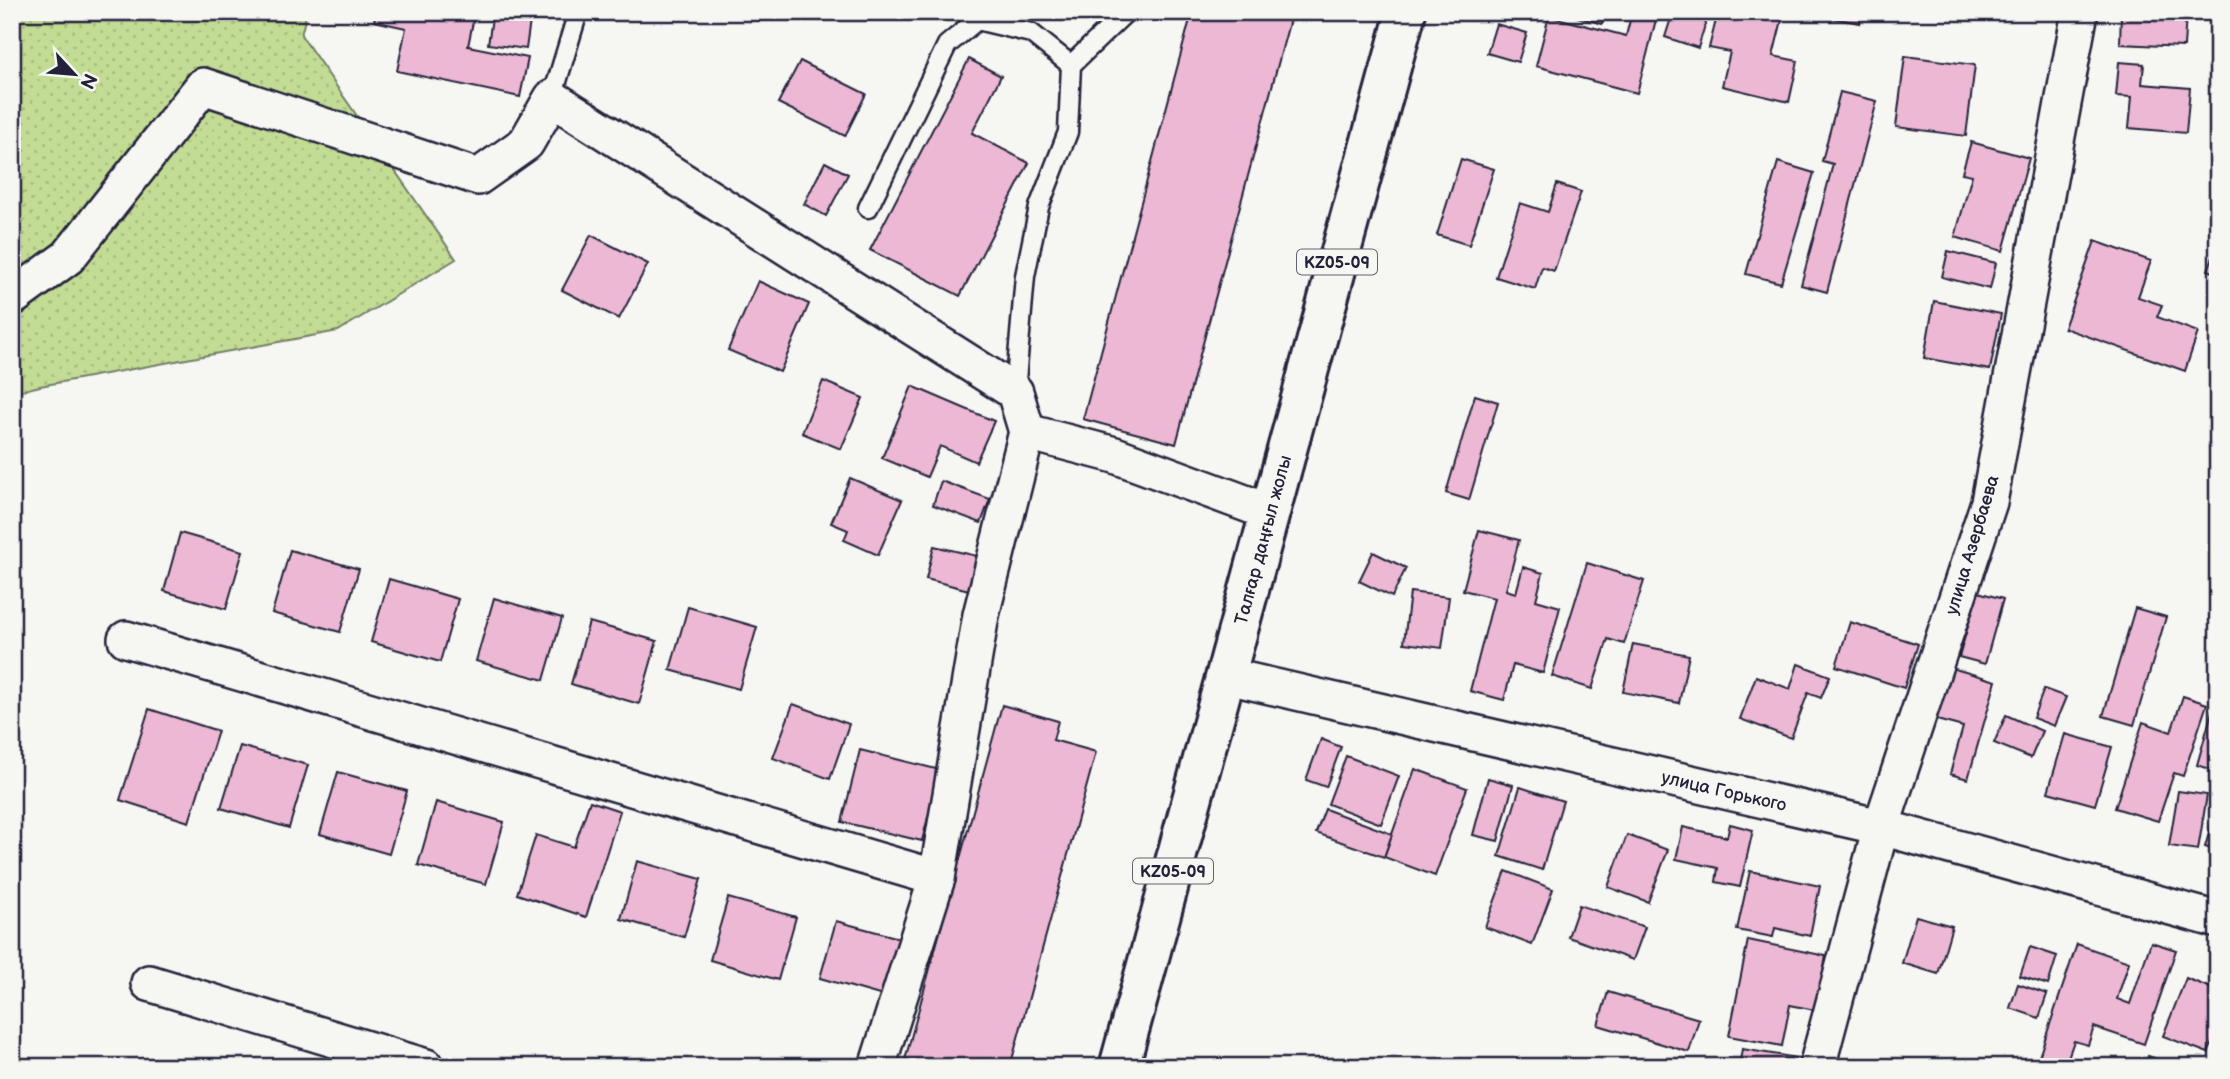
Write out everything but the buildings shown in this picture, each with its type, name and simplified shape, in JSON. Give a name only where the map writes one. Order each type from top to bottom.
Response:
[{"type":"main road","name":"Талғар даңғыл жолы","points":[[1119,1067],[1406,12]]},
{"type":"street","name":"улица Азербаева","points":[[1817,1067],[1881,827],[1989,502],[2081,12]]},
{"type":"street","points":[[12,298],[68,257],[203,86],[478,177],[526,142],[552,98],[1015,391],[1027,432],[981,615],[937,878],[877,1067]]},
{"type":"street","points":[[1027,432],[1115,455],[1269,512]]},
{"type":"street","points":[[126,639],[937,878]]},
{"type":"street","name":"улица Горького","points":[[1227,676],[1881,827],[2218,920]]},
{"type":"street","points":[[149,983],[426,1067]]},
{"type":"lane","points":[[552,98],[578,12]]},
{"type":"lane","points":[[1015,391],[1026,276],[1038,207],[1068,132],[1071,65],[1126,12]]},
{"type":"lane","points":[[868,208],[947,45],[977,20],[1031,33],[1071,65]]},
{"type":"green space","points":[[16,12],[307,12],[301,35],[456,259],[338,331],[12,393],[12,29]]}]
